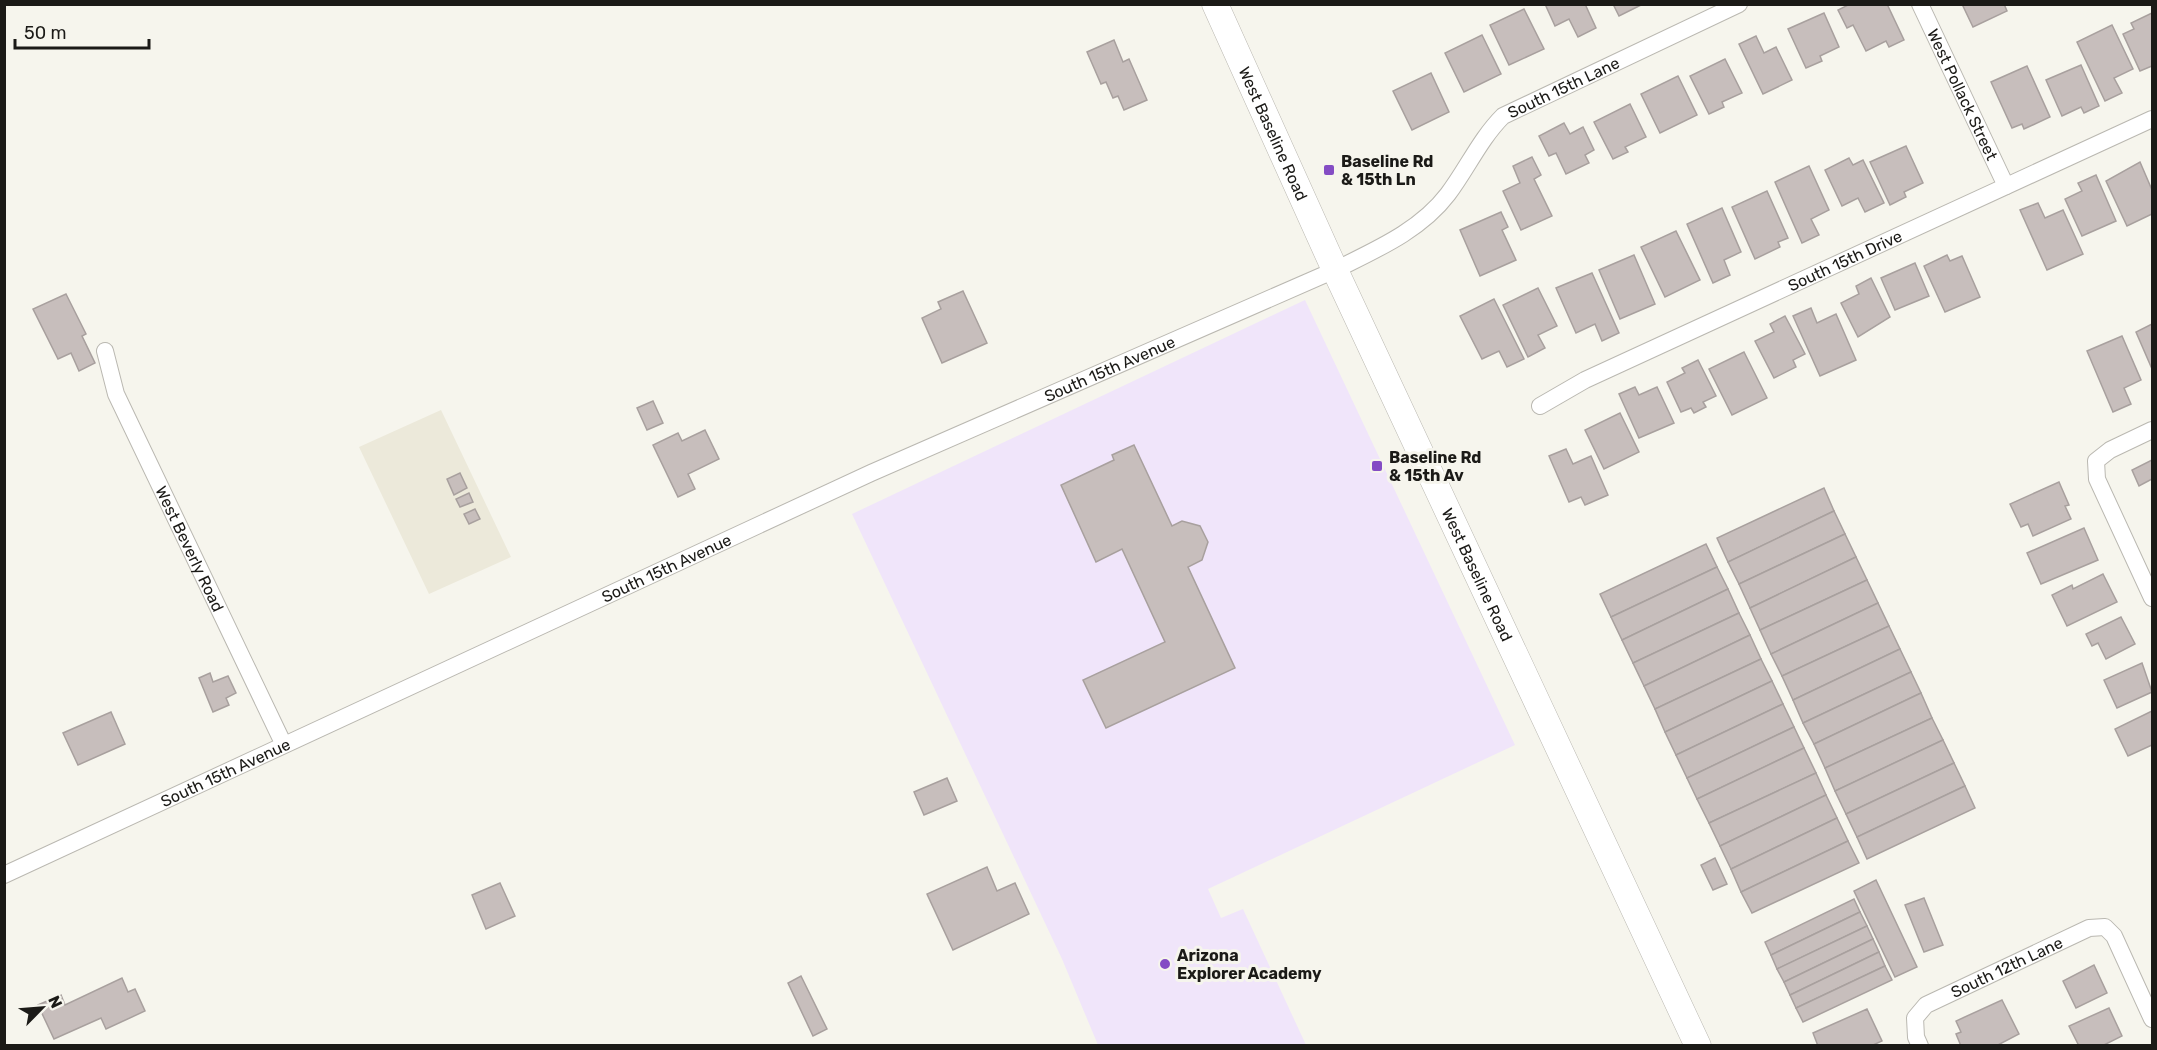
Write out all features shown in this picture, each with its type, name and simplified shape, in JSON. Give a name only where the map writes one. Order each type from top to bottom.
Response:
[{"type":"main road","name":"West Baseline Road","points":[[1215,4],[1335,270],[1698,1046]]},
{"type":"street","name":"South 15th Lane","points":[[1335,270],[1394,240],[1430,214],[1447,195],[1492,127],[1503,116],[1738,4]]},
{"type":"street","name":"West Pollack Street","points":[[1920,4],[2006,186]]},
{"type":"street","name":"South 15th Drive","points":[[1540,406],[1585,380],[2152,119]]},
{"type":"street","name":"South 15th Avenue","points":[[4,875],[283,743],[603,599],[871,473],[1335,270]]},
{"type":"street","name":"West Beverly Road","points":[[105,351],[116,394],[283,743]]},
{"type":"street","points":[[2152,430],[2110,450],[2096,461],[2097,479],[2152,598]]},
{"type":"street","name":"South 12th Lane","points":[[1920,1046],[1916,1037],[1915,1018],[1926,1005],[2089,928],[2105,927],[2114,936],[2152,1018]]},
{"type":"shaded area","points":[[1305,300],[1515,745],[1208,889],[1221,918],[1243,909],[1306,1045],[1098,1045],[1062,959],[852,514]]},
{"type":"shaded area","points":[[441,410],[511,557],[429,594],[359,447]]},
{"type":"building","points":[[1545,4],[1585,4],[1596,28],[1578,37],[1569,19],[1555,26]]},
{"type":"building","points":[[1613,4],[1643,4],[1619,16]]},
{"type":"building","points":[[1850,4],[1887,4],[1904,40],[1889,47],[1886,41],[1866,51],[1853,25],[1847,28],[1838,10]]},
{"type":"building","points":[[1962,4],[2004,4],[2007,11],[1973,27]]},
{"type":"building","points":[[1524,9],[1544,49],[1509,65],[1490,25]]},
{"type":"building","points":[[1824,13],[1839,47],[1820,56],[1822,61],[1806,68],[1788,29]]},
{"type":"building","points":[[2152,13],[2152,66],[2140,71],[2123,34],[2134,29],[2131,23]]},
{"type":"building","points":[[2112,25],[2133,69],[2114,78],[2122,93],[2105,101],[2077,42]]},
{"type":"building","points":[[1482,35],[1501,74],[1464,92],[1445,53]]},
{"type":"building","points":[[1756,36],[1764,53],[1776,47],[1792,80],[1763,94],[1739,44]]},
{"type":"building","points":[[1114,40],[1123,62],[1129,59],[1147,100],[1124,110],[1118,96],[1113,98],[1106,82],[1101,84],[1087,52]]},
{"type":"building","points":[[1725,59],[1742,93],[1722,102],[1724,107],[1709,114],[1690,76]]},
{"type":"building","points":[[2081,65],[2099,106],[2084,113],[2081,107],[2062,116],[2046,80]]},
{"type":"building","points":[[2027,66],[2050,117],[2024,129],[2022,124],[2012,128],[1991,82]]},
{"type":"building","points":[[1431,73],[1449,112],[1412,130],[1393,91]]},
{"type":"building","points":[[1678,76],[1697,115],[1660,133],[1641,94]]},
{"type":"building","points":[[1630,104],[1646,137],[1625,147],[1628,152],[1613,159],[1594,122]]},
{"type":"building","points":[[1564,123],[1570,134],[1583,127],[1594,150],[1585,155],[1589,163],[1566,174],[1556,153],[1549,156],[1539,136]]},
{"type":"building","points":[[1906,146],[1923,183],[1904,192],[1906,197],[1890,205],[1870,162]]},
{"type":"building","points":[[1532,157],[1541,175],[1534,179],[1552,216],[1521,230],[1503,191],[1520,183],[1513,166]]},
{"type":"building","points":[[1849,158],[1853,165],[1863,160],[1884,203],[1865,212],[1858,198],[1842,206],[1825,170]]},
{"type":"building","points":[[2140,162],[2152,190],[2152,214],[2127,226],[2106,181]]},
{"type":"building","points":[[1809,166],[1829,210],[1811,219],[1819,235],[1802,243],[1775,182]]},
{"type":"building","points":[[2096,175],[2116,221],[2082,236],[2065,199],[2082,191],[2078,183]]},
{"type":"building","points":[[1767,191],[1788,238],[1778,242],[1780,247],[1755,259],[1732,207]]},
{"type":"building","points":[[2038,203],[2045,218],[2063,210],[2083,254],[2047,270],[2020,210]]},
{"type":"building","points":[[1722,208],[1741,252],[1724,260],[1730,275],[1713,283],[1687,224]]},
{"type":"building","points":[[1501,212],[1508,227],[1502,230],[1516,260],[1480,276],[1460,230]]},
{"type":"building","points":[[1676,231],[1700,280],[1665,297],[1641,247]]},
{"type":"building","points":[[1634,255],[1655,304],[1620,319],[1599,270]]},
{"type":"building","points":[[1947,255],[1950,261],[1962,256],[1980,297],[1945,312],[1924,266]]},
{"type":"building","points":[[1915,263],[1929,296],[1895,310],[1881,278]]},
{"type":"building","points":[[1592,273],[1619,333],[1602,341],[1595,324],[1576,333],[1556,288]]},
{"type":"building","points":[[1871,278],[1890,317],[1858,337],[1841,303],[1859,294],[1856,286]]},
{"type":"building","points":[[1538,288],[1557,326],[1538,335],[1545,348],[1528,357],[1503,305]]},
{"type":"building","points":[[963,291],[987,343],[942,363],[922,318],[941,309],[938,302]]},
{"type":"building","points":[[66,294],[86,334],[82,336],[95,363],[79,371],[71,353],[58,359],[33,309]]},
{"type":"building","points":[[1494,299],[1524,359],[1507,367],[1499,351],[1482,359],[1460,316]]},
{"type":"building","points":[[1811,308],[1817,323],[1836,314],[1856,360],[1820,376],[1793,316]]},
{"type":"building","points":[[1785,316],[1805,354],[1793,360],[1796,367],[1774,378],[1755,341],[1774,332],[1770,324]]},
{"type":"building","points":[[2152,324],[2152,369],[2136,332]]},
{"type":"building","points":[[2122,336],[2141,380],[2124,388],[2131,404],[2113,412],[2087,351]]},
{"type":"building","points":[[1744,352],[1767,398],[1732,415],[1709,369]]},
{"type":"building","points":[[1698,360],[1716,396],[1703,402],[1706,407],[1694,413],[1691,408],[1681,412],[1667,382],[1685,373],[1682,368]]},
{"type":"building","points":[[1635,387],[1639,395],[1657,387],[1674,423],[1639,438],[1619,394]]},
{"type":"building","points":[[653,401],[663,423],[647,430],[637,408]]},
{"type":"building","points":[[1620,413],[1639,452],[1604,469],[1585,430]]},
{"type":"building","points":[[705,430],[719,459],[688,474],[695,489],[678,497],[653,445],[678,433],[682,441]]},
{"type":"building","points":[[1134,445],[1172,526],[1182,521],[1200,526],[1208,542],[1202,560],[1188,567],[1235,668],[1106,728],[1083,680],[1165,642],[1122,549],[1096,562],[1061,485],[1114,460],[1112,455]]},
{"type":"building","points":[[1566,449],[1573,464],[1591,456],[1608,495],[1585,505],[1581,497],[1569,502],[1549,456]]},
{"type":"building","points":[[2152,460],[2152,479],[2139,486],[2132,470]]},
{"type":"building","points":[[460,473],[467,488],[454,495],[447,479]]},
{"type":"building","points":[[2059,482],[2069,505],[2065,506],[2071,519],[2033,536],[2028,524],[2021,527],[2010,504]]},
{"type":"building","points":[[1824,488],[1834,511],[1728,562],[1717,538]]},
{"type":"building","points":[[469,493],[473,502],[460,507],[456,499]]},
{"type":"building","points":[[475,509],[480,519],[469,524],[464,514]]},
{"type":"building","points":[[1834,511],[1845,534],[1739,584],[1728,562]]},
{"type":"building","points":[[2084,528],[2098,560],[2041,584],[2027,553]]},
{"type":"building","points":[[1845,534],[1856,557],[1750,608],[1739,584]]},
{"type":"building","points":[[1706,544],[1717,567],[1611,617],[1600,594]]},
{"type":"building","points":[[1856,557],[1867,580],[1760,630],[1750,608]]},
{"type":"building","points":[[1717,567],[1728,589],[1622,640],[1611,617]]},
{"type":"building","points":[[2103,574],[2117,602],[2067,626],[2052,595],[2072,585],[2073,589]]},
{"type":"building","points":[[1867,580],[1878,603],[1771,654],[1760,630]]},
{"type":"building","points":[[1728,589],[1739,613],[1633,663],[1622,640]]},
{"type":"building","points":[[1878,603],[1889,626],[1782,676],[1771,654]]},
{"type":"building","points":[[1739,613],[1750,635],[1644,686],[1633,663]]},
{"type":"building","points":[[2121,617],[2135,644],[2106,659],[2098,643],[2092,646],[2086,634]]},
{"type":"building","points":[[1889,626],[1900,649],[1793,700],[1782,676]]},
{"type":"building","points":[[1750,635],[1761,659],[1655,709],[1644,686]]},
{"type":"building","points":[[1900,649],[1911,672],[1803,723],[1793,700]]},
{"type":"building","points":[[1761,659],[1772,681],[1665,732],[1655,709]]},
{"type":"building","points":[[2142,663],[2152,692],[2117,708],[2104,680]]},
{"type":"building","points":[[1911,672],[1921,693],[1814,744],[1803,723]]},
{"type":"building","points":[[210,673],[213,682],[228,676],[236,693],[226,698],[229,705],[213,712],[199,678]]},
{"type":"building","points":[[1772,681],[1783,704],[1676,755],[1665,732]]},
{"type":"building","points":[[1921,693],[1932,718],[1825,768],[1814,744]]},
{"type":"building","points":[[1783,704],[1794,727],[1687,778],[1676,755]]},
{"type":"building","points":[[2152,711],[2152,745],[2128,756],[2115,729]]},
{"type":"building","points":[[111,712],[125,744],[78,765],[63,733]]},
{"type":"building","points":[[1932,718],[1943,740],[1835,791],[1825,768]]},
{"type":"building","points":[[1794,727],[1804,748],[1697,799],[1687,778]]},
{"type":"building","points":[[1943,740],[1954,763],[1846,814],[1835,791]]},
{"type":"building","points":[[1804,748],[1816,773],[1709,823],[1697,799]]},
{"type":"building","points":[[1954,763],[1965,786],[1857,837],[1846,814]]},
{"type":"building","points":[[1816,773],[1826,795],[1720,846],[1709,823]]},
{"type":"building","points":[[947,778],[957,801],[924,815],[914,792]]},
{"type":"building","points":[[1965,786],[1975,808],[1867,859],[1857,837]]},
{"type":"building","points":[[1826,795],[1837,818],[1731,869],[1720,846]]},
{"type":"building","points":[[1837,818],[1848,841],[1741,892],[1731,869]]},
{"type":"building","points":[[1848,841],[1859,863],[1752,913],[1741,892]]},
{"type":"building","points":[[1715,858],[1727,884],[1713,890],[1701,865]]},
{"type":"building","points":[[987,867],[997,891],[1015,883],[1029,914],[953,950],[927,894]]},
{"type":"building","points":[[1876,880],[1917,967],[1895,977],[1854,891]]},
{"type":"building","points":[[500,883],[515,916],[486,929],[472,895]]},
{"type":"building","points":[[1924,898],[1943,945],[1924,952],[1905,905]]},
{"type":"building","points":[[1854,899],[1860,912],[1771,955],[1765,942]]},
{"type":"building","points":[[1860,912],[1867,926],[1777,969],[1771,955]]},
{"type":"building","points":[[1867,926],[1873,939],[1784,982],[1777,969]]},
{"type":"building","points":[[1873,939],[1879,952],[1790,995],[1784,982]]},
{"type":"building","points":[[1879,952],[1885,966],[1796,1008],[1790,995]]},
{"type":"building","points":[[2094,965],[2107,993],[2076,1008],[2063,981]]},
{"type":"building","points":[[1885,966],[1892,980],[1803,1022],[1796,1008]]},
{"type":"building","points":[[801,976],[827,1029],[813,1036],[788,983]]},
{"type":"building","points":[[122,978],[128,992],[135,989],[145,1011],[106,1029],[101,1018],[54,1039],[38,1005],[61,995],[65,1005]]},
{"type":"building","points":[[2002,1000],[2019,1034],[1996,1046],[1961,1046],[1956,1034],[1961,1032],[1956,1021]]},
{"type":"building","points":[[2109,1008],[2122,1036],[2102,1046],[2079,1046],[2069,1026]]},
{"type":"building","points":[[1867,1009],[1882,1041],[1871,1046],[1818,1046],[1813,1033]]},
{"type":"place","name":"Baseline Rd & 15th Ln","points":[[1329,170]]},
{"type":"place","name":"Baseline Rd & 15th Av","points":[[1377,466]]},
{"type":"place","name":"Arizona Explorer Academy","points":[[1165,964]]}]
